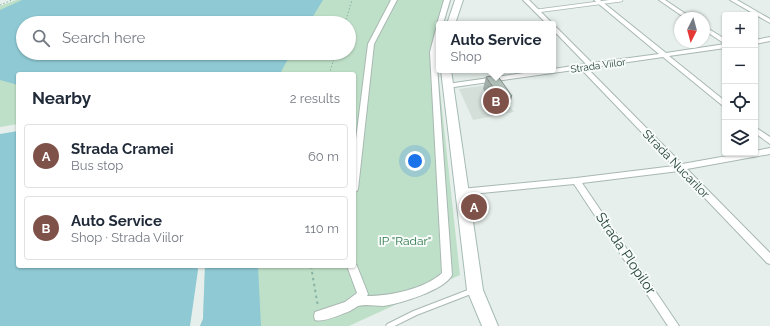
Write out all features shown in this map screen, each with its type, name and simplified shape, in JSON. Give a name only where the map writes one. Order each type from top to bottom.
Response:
[{"type":"main road","points":[[452,21],[459,0]]},
{"type":"main road","points":[[446,73],[475,290],[490,326]]},
{"type":"street","points":[[356,172],[371,44],[394,0]]},
{"type":"street","points":[[441,21],[447,0]]},
{"type":"street","points":[[526,0],[547,21]]},
{"type":"street","points":[[662,0],[680,12]]},
{"type":"street","points":[[733,0],[770,21]]},
{"type":"street","points":[[599,2],[722,102]]},
{"type":"street","name":"Strada Nucarilor","points":[[556,31],[587,67],[679,168],[770,260]]},
{"type":"street","points":[[710,32],[722,40]]},
{"type":"street","points":[[358,301],[391,299],[430,286],[443,280],[447,275],[432,52],[436,39]]},
{"type":"street","points":[[758,41],[770,39]]},
{"type":"street","name":"Strada Viilor","points":[[556,71],[722,46]]},
{"type":"street","name":"Strada Viilor","points":[[447,86],[543,73]]},
{"type":"street","points":[[758,131],[770,141]]},
{"type":"street","points":[[461,192],[576,181],[679,168],[770,151]]},
{"type":"street","name":"Strada Plopilor","points":[[576,181],[674,326]]},
{"type":"street","points":[[319,316],[350,306],[358,301],[363,294],[353,268]]},
{"type":"lane","points":[[537,11],[621,0]]},
{"type":"lane","points":[[389,326],[415,313],[475,290]]},
{"type":"path","points":[[0,4],[12,0]]},
{"type":"path","points":[[347,16],[352,0]]},
{"type":"path","points":[[330,72],[334,60]]},
{"type":"path","points":[[311,268],[319,316]]},
{"type":"shaded area","points":[[494,84],[514,112],[473,120],[459,89]]},
{"type":"green space","name":"IP \"Radar\"","points":[[16,0],[49,0],[31,16],[16,16],[16,60],[356,60],[356,16],[304,16],[312,0],[451,0],[445,21],[436,21],[436,73],[438,73],[460,275],[349,326],[200,326],[203,319],[205,268],[356,268],[356,72],[16,72],[16,124],[0,127],[0,6]]},
{"type":"water","points":[[22,0],[323,0],[313,16],[16,16],[16,60],[287,60],[281,72],[16,72],[16,84],[0,80],[0,10]]},
{"type":"water","points":[[16,131],[16,268],[198,268],[190,326],[0,326],[0,134]]},
{"type":"water","points":[[205,268],[258,268],[261,326],[200,326],[203,319]]},
{"type":"building","points":[[497,75],[512,96],[501,98],[486,77]]},
{"type":"place","name":"Auto Service","points":[[496,101]]},
{"type":"place","name":"Strada Cramei","points":[[474,207]]}]
